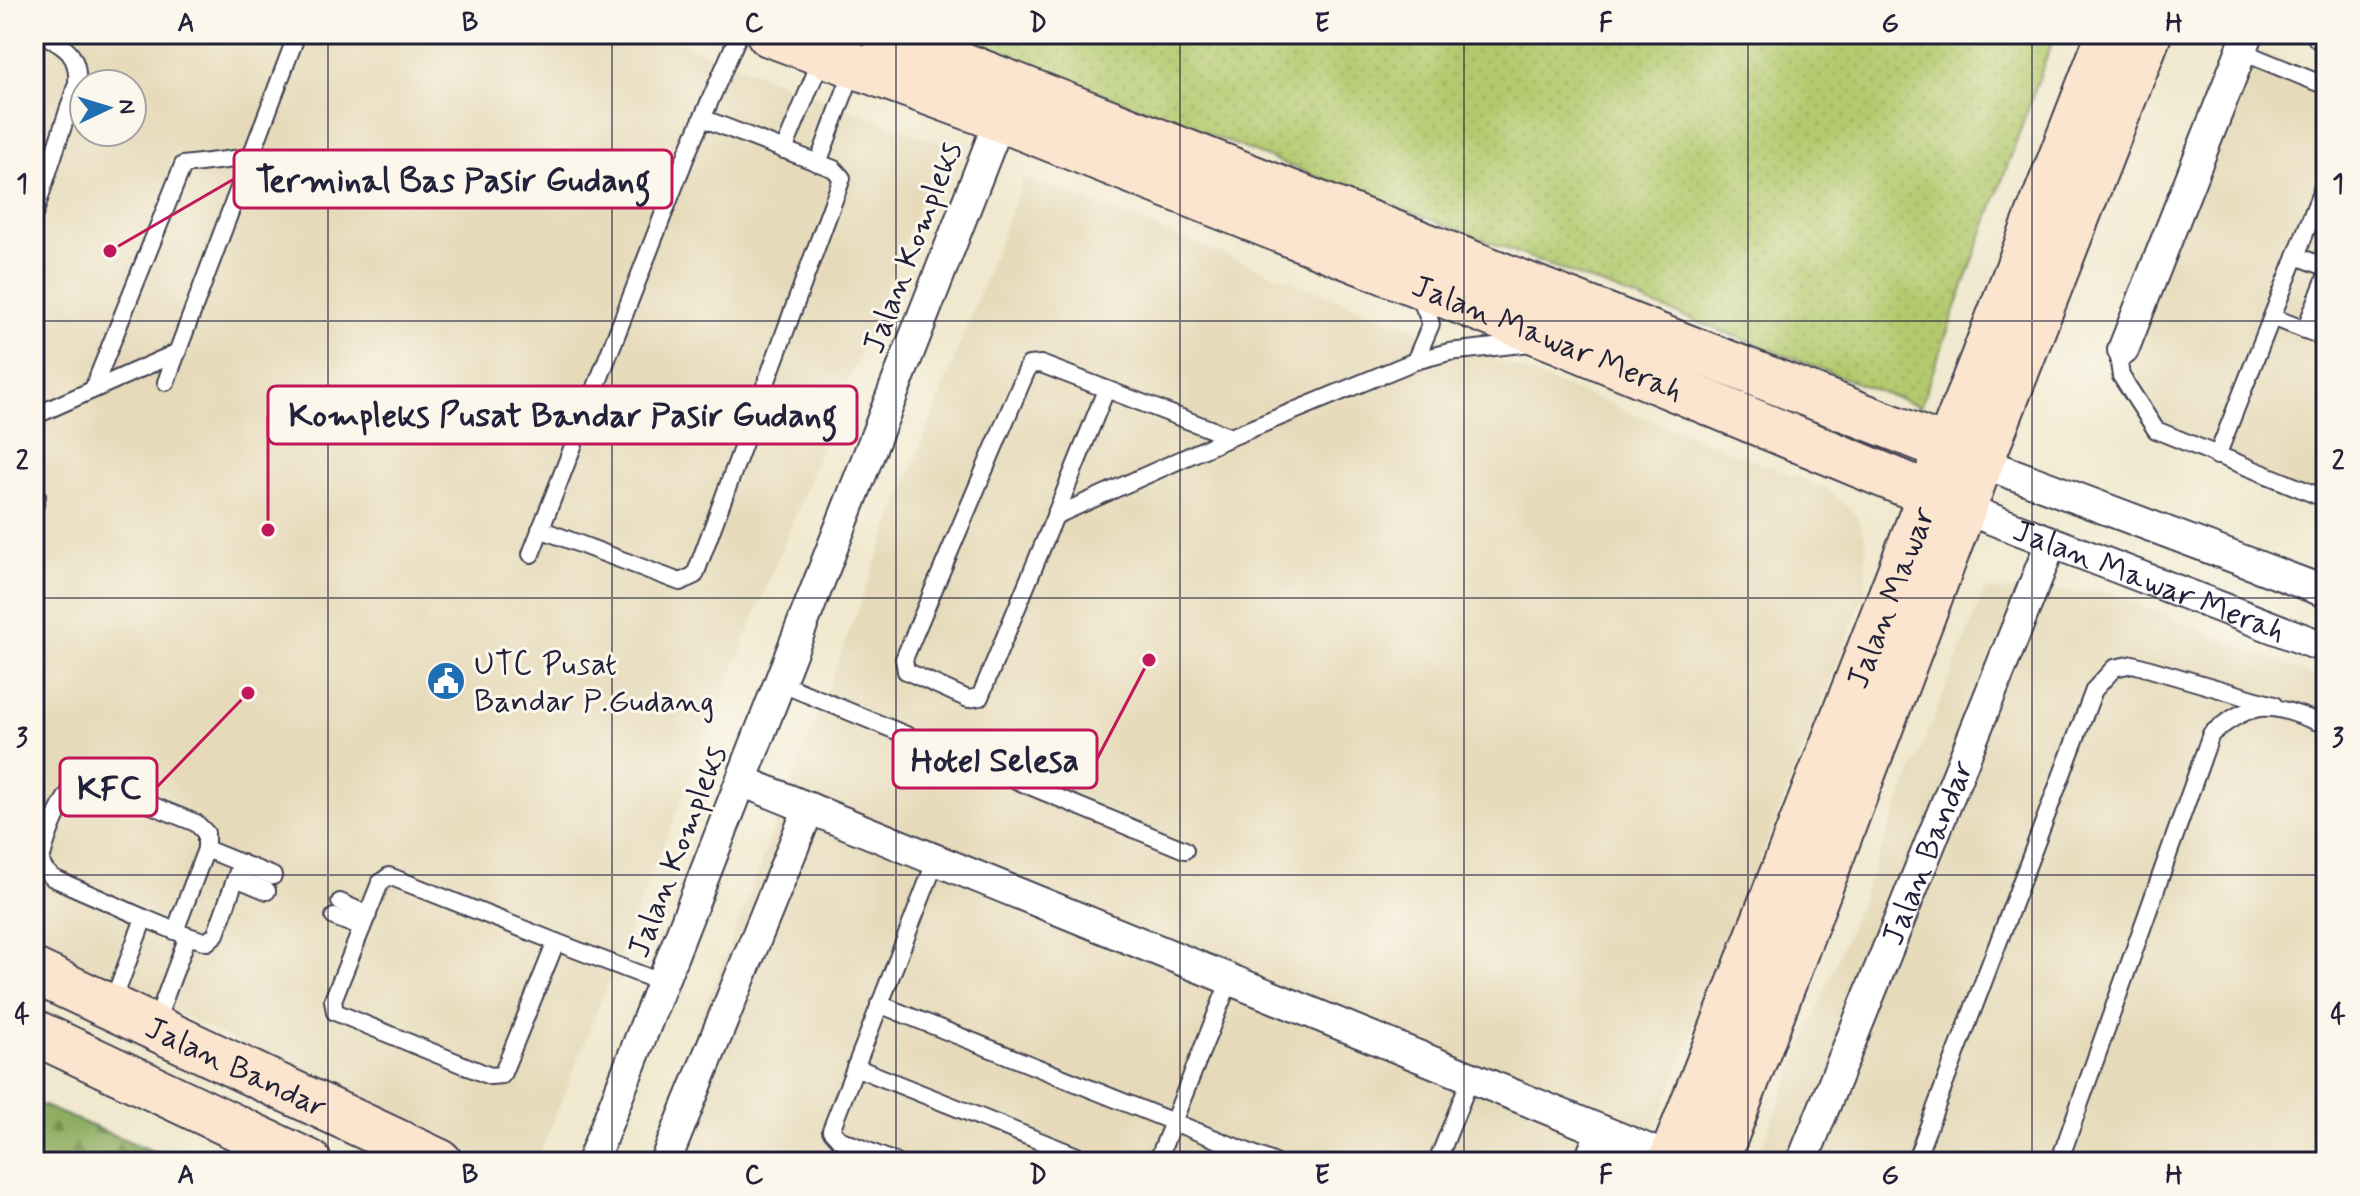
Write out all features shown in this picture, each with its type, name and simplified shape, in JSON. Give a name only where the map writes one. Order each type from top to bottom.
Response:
[{"type":"street","name":"Jalan Mawar Merah","points":[[769,34],[851,47],[1965,455],[2326,592]]},
{"type":"street","name":"Jalan Mawar","points":[[1716,1162],[1965,455],[2109,34]]},
{"type":"street","name":"Jalan Mawar","points":[[1965,455],[2149,34]]},
{"type":"street","points":[[2123,350],[2244,43]]},
{"type":"street","name":"Jalan Mawar Merah","points":[[851,47],[1000,119],[1557,340],[1947,502],[2326,648]]},
{"type":"street","name":"Jalan Kompleks","points":[[592,1162],[1000,119]]},
{"type":"street","name":"Jalan Mawar","points":[[1671,1160],[1947,502]]},
{"type":"street","name":"Jalan Bandar","points":[[1802,1162],[2051,543]]},
{"type":"street","points":[[742,781],[1671,1160]]},
{"type":"street","points":[[665,1162],[809,808]]},
{"type":"street","name":"Jalan Bandar","points":[[34,971],[440,1162]]},
{"type":"street","name":"Jalan Bandar","points":[[34,1032],[309,1162]]},
{"type":"street","points":[[1589,1162],[1602,1131]]},
{"type":"lane","points":[[34,215],[77,83],[78,67],[74,55],[42,34]]},
{"type":"lane","points":[[166,382],[297,34]]},
{"type":"lane","points":[[531,554],[702,118],[739,34]]},
{"type":"lane","points":[[2244,43],[2326,86]]},
{"type":"lane","points":[[784,150],[851,47]]},
{"type":"lane","points":[[818,163],[851,47]]},
{"type":"lane","points":[[540,529],[680,582],[686,582],[695,575],[841,184],[839,172],[702,118]]},
{"type":"lane","points":[[93,389],[183,165],[251,157]]},
{"type":"lane","points":[[2217,456],[2296,256],[2322,204],[2326,180]]},
{"type":"lane","points":[[2296,256],[2326,267]]},
{"type":"lane","points":[[2305,330],[2326,277]]},
{"type":"lane","points":[[1413,285],[1431,324],[1415,361]]},
{"type":"lane","points":[[2272,317],[2326,338]]},
{"type":"lane","points":[[1055,516],[1231,437],[1415,361],[1449,352],[1557,340]]},
{"type":"lane","points":[[2123,350],[2119,363],[2121,376],[2152,425],[2161,433],[2326,499]]},
{"type":"lane","points":[[34,416],[178,352]]},
{"type":"lane","points":[[1106,390],[980,697],[968,699],[906,671],[903,665],[909,648],[1029,365],[1041,364],[1231,437]]},
{"type":"lane","points":[[34,490],[37,496],[34,508]]},
{"type":"lane","points":[[1915,1162],[2094,690],[2114,668],[2133,664],[2274,705],[2326,725]]},
{"type":"lane","points":[[780,683],[1185,850]]},
{"type":"lane","points":[[2059,1162],[2211,734],[2236,713],[2274,705]]},
{"type":"lane","points":[[155,1027],[182,934],[206,849],[206,833],[196,823],[94,780],[79,780],[72,785],[43,853],[43,868],[53,878],[182,934],[207,942],[212,939],[238,871]]},
{"type":"lane","points":[[206,849],[238,871],[270,884]]},
{"type":"lane","points":[[895,1162],[839,1139],[831,1130],[936,860]]},
{"type":"lane","points":[[556,942],[505,1070],[496,1077],[335,1012],[333,1000],[380,883],[389,876],[663,983]]},
{"type":"lane","points":[[337,910],[365,922]]},
{"type":"lane","points":[[111,1005],[144,918]]},
{"type":"lane","points":[[1157,1162],[1230,980]]},
{"type":"lane","points":[[879,1004],[1273,1162]]},
{"type":"lane","points":[[855,1067],[1092,1162]]},
{"type":"lane","points":[[1437,1162],[1471,1077]]},
{"type":"shaded area","points":[[34,34],[657,34],[943,145],[537,1162],[492,1162],[34,946]]},
{"type":"shaded area","points":[[2234,42],[2326,78],[2326,506],[2153,436],[2113,373]]},
{"type":"shaded area","points":[[1024,177],[1825,488],[1854,512],[1866,539],[1866,590],[1642,1162],[646,1162]]},
{"type":"shaded area","points":[[1985,590],[2111,593],[2326,682],[2326,1162],[1756,1162]]},
{"type":"green space","points":[[946,34],[2055,34],[1920,407]]},
{"type":"green space","points":[[34,1102],[179,1162],[34,1162]]},
{"type":"place","name":"Terminal Bas Pasir Gudang","points":[[110,251]]},
{"type":"place","name":"Kompleks Pusat Bandar Pasir Gudang","points":[[268,530]]},
{"type":"place","name":"Hotel Selesa","points":[[1149,660]]},
{"type":"place","name":"UTC Pusat Bandar P.Gudang","points":[[446,681]]},
{"type":"place","name":"KFC","points":[[248,693]]}]
